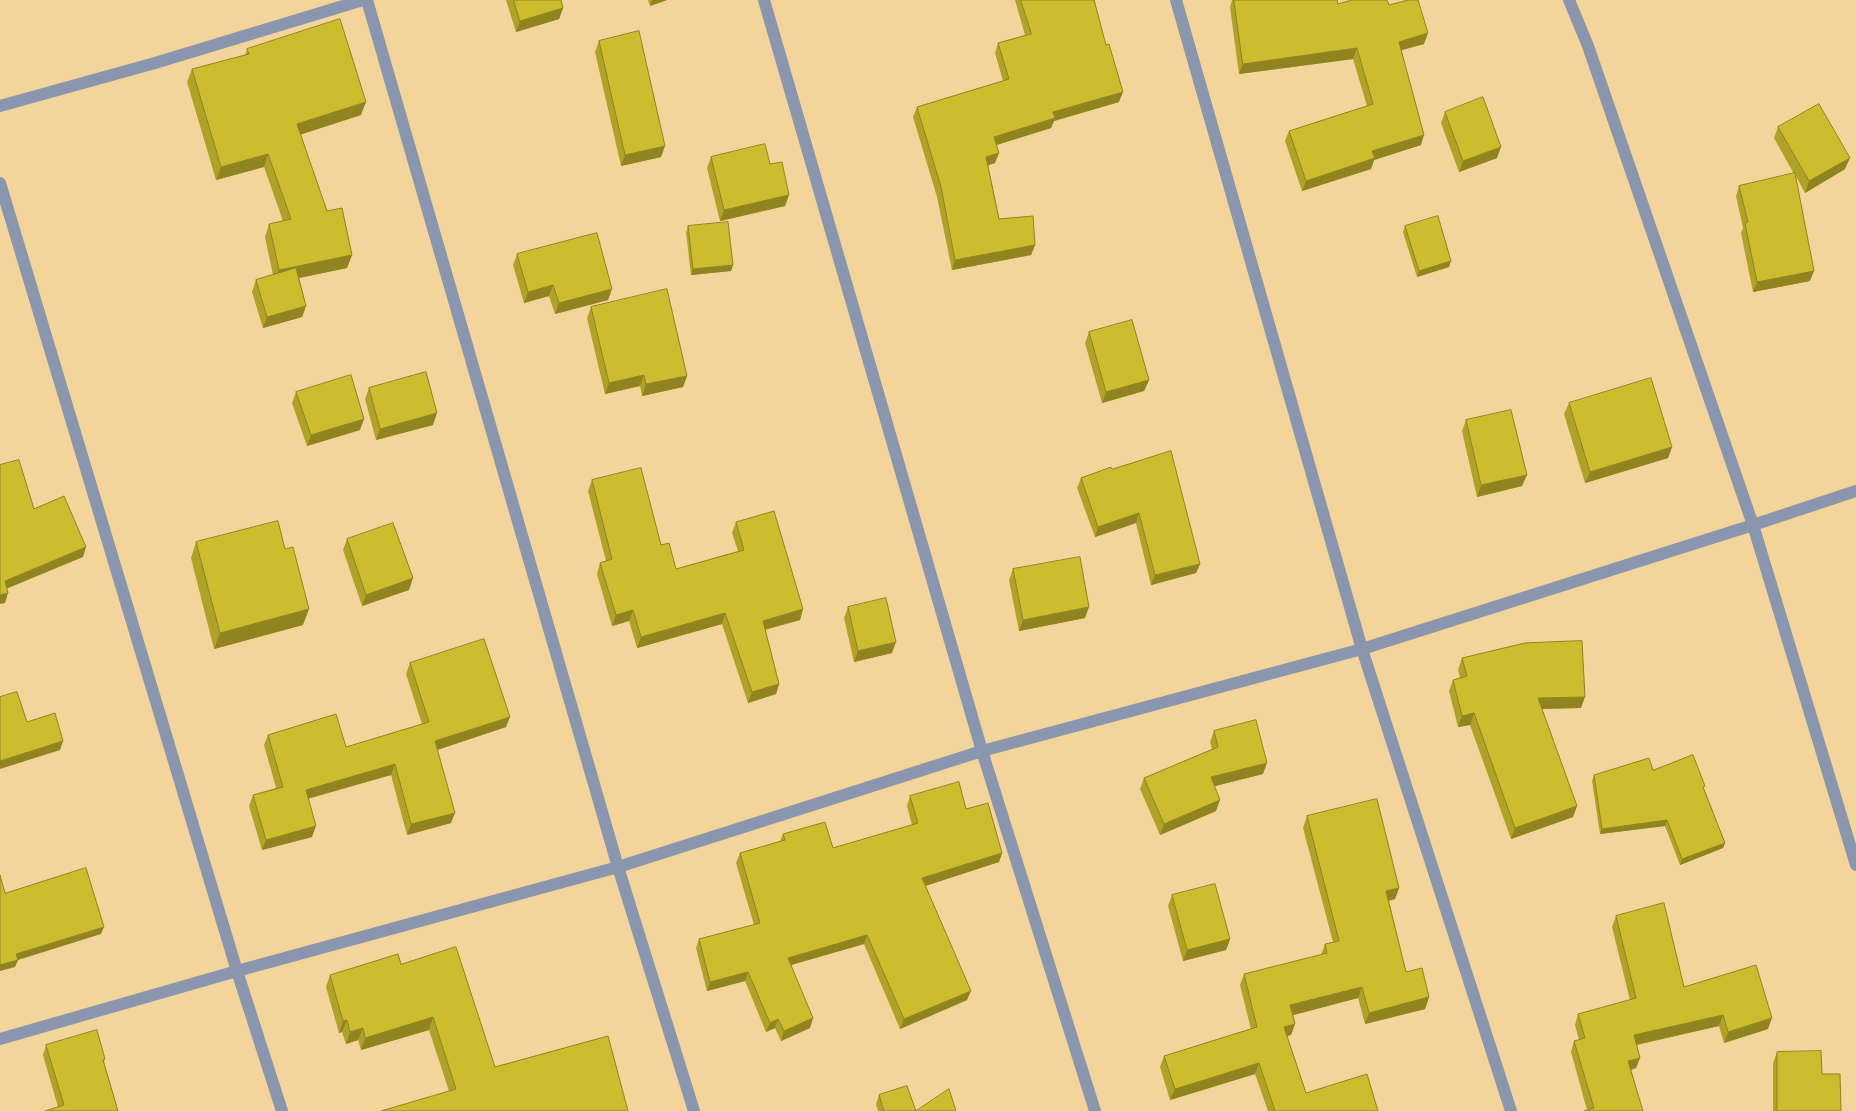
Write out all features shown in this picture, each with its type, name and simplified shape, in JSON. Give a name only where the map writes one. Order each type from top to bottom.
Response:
[{"type":"street","points":[[0,106],[155,64],[363,0]]},
{"type":"street","points":[[367,0],[618,867],[694,1111]]},
{"type":"street","points":[[764,0],[982,751],[1095,1111]]},
{"type":"street","points":[[1176,0],[1362,649],[1511,1111]]},
{"type":"street","points":[[1569,0],[1588,46],[1753,525],[1856,865]]},
{"type":"street","points":[[0,183],[237,971],[282,1111]]},
{"type":"street","points":[[0,1039],[237,971],[618,867],[982,751],[1362,649],[1753,525],[1856,490]]},
{"type":"building","points":[[514,0],[561,0],[563,8],[520,21]]},
{"type":"building","points":[[1021,0],[1094,0],[1106,45],[1109,44],[1123,92],[1053,112],[1055,118],[994,137],[999,153],[986,157],[999,219],[1033,216],[1035,245],[955,260],[941,187],[917,107],[1009,79],[998,43],[1031,34]]},
{"type":"building","points":[[1234,0],[1337,0],[1338,4],[1352,0],[1387,0],[1389,5],[1408,0],[1418,0],[1428,33],[1399,42],[1424,135],[1372,151],[1375,158],[1306,181],[1289,131],[1373,104],[1357,48],[1243,64]]},
{"type":"building","points":[[340,19],[366,102],[297,124],[327,211],[342,208],[352,255],[279,270],[269,224],[291,219],[268,154],[221,167],[192,69],[249,54],[247,49]]},
{"type":"building","points":[[639,31],[665,146],[625,155],[599,41]]},
{"type":"building","points":[[1483,97],[1501,147],[1463,161],[1445,112]]},
{"type":"building","points":[[1819,104],[1850,158],[1809,181],[1778,127]]},
{"type":"building","points":[[765,144],[770,164],[782,162],[789,195],[724,210],[711,157]]},
{"type":"building","points":[[1795,173],[1814,271],[1757,282],[1745,223],[1748,222],[1739,186]]},
{"type":"building","points":[[1438,216],[1451,261],[1419,271],[1405,226]]},
{"type":"building","points":[[728,222],[733,265],[693,269],[688,226]]},
{"type":"building","points":[[597,233],[612,289],[559,303],[553,285],[528,292],[517,254]]},
{"type":"building","points":[[296,268],[306,306],[267,317],[256,280]]},
{"type":"building","points":[[667,289],[687,376],[646,384],[644,375],[609,383],[591,307]]},
{"type":"building","points":[[1132,320],[1149,380],[1106,392],[1089,332]]},
{"type":"building","points":[[426,372],[437,413],[380,429],[369,388]]},
{"type":"building","points":[[351,375],[364,419],[311,435],[296,392]]},
{"type":"building","points":[[1651,378],[1672,447],[1590,472],[1569,403]]},
{"type":"building","points":[[1511,410],[1527,475],[1481,485],[1466,420]]},
{"type":"building","points":[[1171,451],[1200,564],[1155,575],[1139,513],[1098,527],[1081,478],[1111,467],[1112,469]]},
{"type":"building","points":[[19,460],[34,509],[64,496],[86,547],[5,581],[8,593],[0,595],[0,465]]},
{"type":"building","points":[[641,468],[661,545],[669,543],[676,569],[744,550],[736,522],[774,511],[803,609],[763,621],[779,684],[752,692],[725,613],[641,637],[633,610],[616,615],[600,563],[612,559],[592,480]]},
{"type":"building","points":[[278,521],[285,549],[293,547],[309,609],[220,633],[196,542]]},
{"type":"building","points":[[393,523],[413,578],[366,595],[347,539]]},
{"type":"building","points":[[1080,557],[1089,607],[1023,620],[1013,569]]},
{"type":"building","points":[[886,598],[896,642],[858,651],[848,607]]},
{"type":"building","points":[[484,639],[510,717],[435,741],[455,813],[411,824],[395,764],[306,790],[316,826],[266,840],[253,795],[283,787],[268,735],[336,714],[346,747],[429,722],[410,663]]},
{"type":"building","points":[[1582,641],[1585,697],[1538,698],[1577,806],[1515,828],[1474,713],[1462,716],[1453,680],[1467,676],[1462,658],[1525,643]]},
{"type":"building","points":[[17,692],[27,722],[55,713],[63,741],[0,761],[0,697]]},
{"type":"building","points":[[1256,720],[1267,763],[1211,777],[1220,800],[1164,824],[1144,778],[1218,747],[1214,731]]},
{"type":"building","points":[[1693,755],[1705,786],[1703,787],[1725,843],[1682,859],[1667,820],[1602,829],[1594,775],[1649,758],[1653,770]]},
{"type":"building","points":[[959,782],[966,809],[988,803],[1002,853],[922,878],[971,991],[904,1019],[867,935],[788,958],[813,1018],[784,1031],[778,1019],[770,1023],[748,972],[710,982],[699,939],[760,923],[740,853],[785,840],[783,834],[825,822],[833,848],[918,823],[910,796]]},
{"type":"building","points":[[1377,799],[1399,888],[1386,891],[1406,972],[1422,968],[1429,997],[1369,1013],[1362,987],[1290,1005],[1295,1024],[1284,1027],[1306,1093],[1367,1074],[1378,1111],[1275,1111],[1259,1063],[1175,1089],[1164,1056],[1257,1027],[1244,974],[1327,953],[1325,944],[1339,941],[1307,816]]},
{"type":"building","points":[[86,868],[104,927],[16,954],[18,960],[0,965],[0,875],[5,893]]},
{"type":"building","points":[[1215,884],[1230,939],[1187,950],[1172,895]]},
{"type":"building","points":[[1664,903],[1684,987],[1756,965],[1772,1018],[1728,1032],[1723,1015],[1634,1035],[1640,1058],[1628,1061],[1643,1111],[1584,1111],[1594,1108],[1574,1041],[1585,1038],[1578,1014],[1636,998],[1616,916]]},
{"type":"building","points":[[456,947],[495,1067],[608,1036],[628,1111],[381,1111],[456,1089],[433,1017],[365,1038],[363,1028],[350,1032],[347,1020],[343,1021],[330,975],[398,954],[401,964]]},
{"type":"building","points":[[97,1030],[105,1059],[103,1060],[118,1111],[45,1111],[64,1105],[46,1045]]},
{"type":"building","points":[[1821,1051],[1822,1074],[1840,1074],[1841,1111],[1777,1111],[1777,1052]]},
{"type":"building","points":[[907,1086],[916,1111],[884,1111],[879,1095]]},
{"type":"building","points":[[949,1089],[956,1111],[916,1111]]}]
